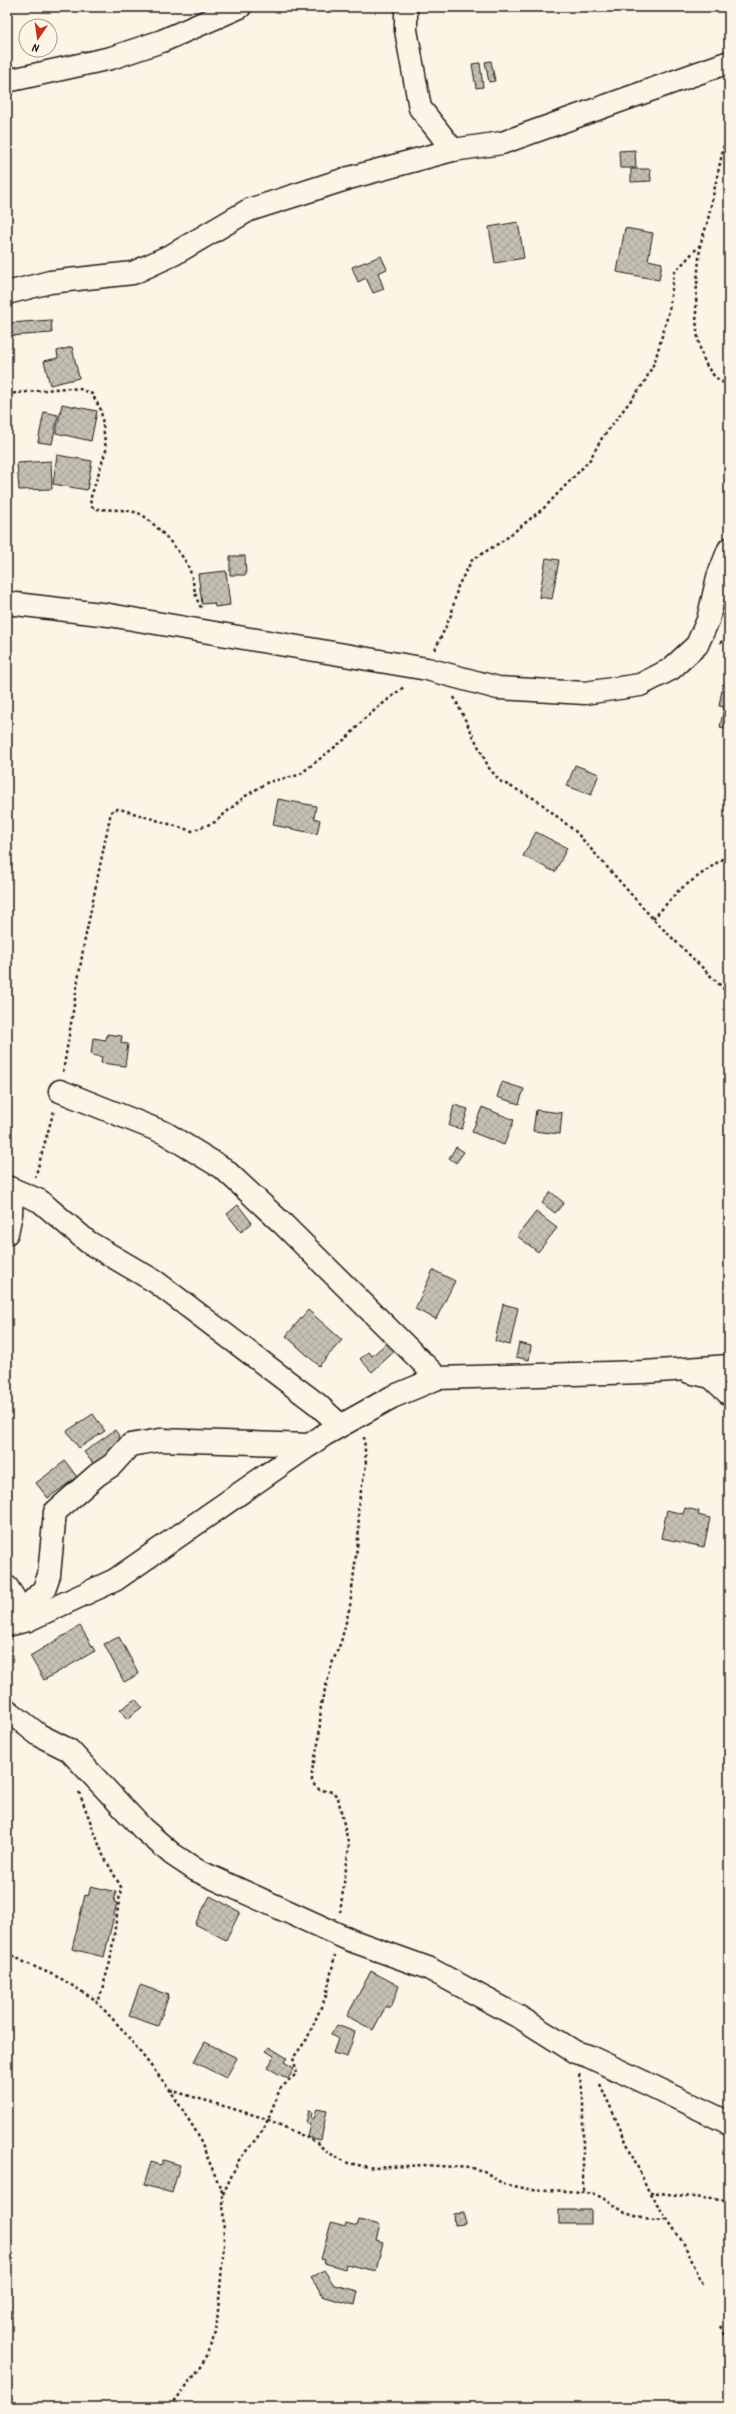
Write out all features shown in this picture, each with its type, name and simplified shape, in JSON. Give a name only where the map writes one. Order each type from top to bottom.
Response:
[{"type":"street","points":[[7,81],[111,58],[162,41],[240,7]]},
{"type":"street","points":[[406,7],[406,30],[420,108],[453,150]]},
{"type":"street","points":[[7,293],[50,282],[133,273],[174,254],[249,210],[349,178],[453,150],[502,143],[729,62]]},
{"type":"street","points":[[7,603],[109,615],[436,672],[498,688],[585,692],[640,685],[671,669],[697,645],[708,620],[718,577],[729,549]]},
{"type":"street","points":[[60,1091],[164,1133],[224,1168],[283,1224],[438,1378]]},
{"type":"street","points":[[7,1234],[17,1191],[40,1201],[88,1242],[156,1282],[317,1404],[340,1426]]},
{"type":"street","points":[[7,1625],[26,1615],[115,1580],[310,1445],[340,1426],[392,1397],[438,1378],[729,1366]]},
{"type":"street","points":[[681,1369],[711,1377],[729,1394]]},
{"type":"street","points":[[26,1615],[44,1589],[49,1575],[55,1512],[97,1475],[112,1465],[130,1445],[160,1440],[310,1445]]},
{"type":"street","points":[[7,1587],[26,1615]]},
{"type":"street","points":[[7,1710],[39,1735],[69,1750],[143,1828],[172,1854],[196,1870],[344,1937],[428,1968],[521,2018],[582,2054],[729,2123]]},
{"type":"path","points":[[729,121],[716,189],[700,245],[696,337],[713,375],[729,385]]},
{"type":"path","points":[[700,245],[674,273],[668,312],[655,362],[644,383],[602,438],[589,461],[545,507],[504,540],[472,560],[458,586],[436,672],[489,768],[500,781],[537,800],[576,832],[653,919],[729,994]]},
{"type":"path","points":[[7,394],[65,388],[80,389],[92,394],[102,410],[106,450],[90,500],[92,506],[96,509],[133,512],[145,516],[188,565],[194,580],[196,600],[204,612]]},
{"type":"path","points":[[17,1191],[60,1091],[84,944],[111,812],[115,809],[120,809],[192,831],[203,828],[216,822],[244,797],[268,782],[299,775],[349,736],[381,704],[436,672]]},
{"type":"path","points":[[653,919],[679,890],[722,859],[729,850]]},
{"type":"path","points":[[223,2194],[240,2160],[264,2129],[267,2118],[280,2090],[298,2073],[293,2058],[307,2039],[326,1996],[338,1947],[344,1937],[342,1888],[349,1846],[338,1798],[332,1792],[320,1790],[315,1786],[312,1781],[312,1771],[319,1739],[321,1704],[333,1661],[341,1642],[350,1606],[359,1530],[358,1506],[366,1465],[364,1440],[370,1409]]},
{"type":"path","points":[[77,1787],[103,1855],[121,1887],[110,1962],[98,2002]]},
{"type":"path","points":[[7,1952],[24,1962],[60,1978],[98,2002],[170,2090],[197,2133],[223,2194],[224,2244],[216,2332],[201,2367],[170,2407]]},
{"type":"path","points":[[582,2054],[583,2192]]},
{"type":"path","points":[[582,2054],[649,2192],[684,2244],[704,2286]]},
{"type":"path","points":[[170,2090],[267,2118],[316,2142],[328,2152],[348,2163],[374,2168],[423,2165],[471,2168],[484,2171],[503,2184],[529,2189],[583,2192],[605,2198],[625,2213],[649,2220],[668,2219]]},
{"type":"path","points":[[649,2192],[729,2201]]},
{"type":"path","points":[[721,2327],[729,2342]]},
{"type":"building","points":[[491,61],[495,81],[489,82],[485,62]]},
{"type":"building","points":[[480,63],[483,87],[476,88],[472,64]]},
{"type":"building","points":[[635,150],[636,168],[620,168],[619,151]]},
{"type":"building","points":[[631,169],[650,169],[651,181],[631,182]]},
{"type":"building","points":[[518,222],[524,258],[495,263],[489,227]]},
{"type":"building","points":[[625,228],[653,233],[648,260],[662,263],[659,280],[617,272]]},
{"type":"building","points":[[381,256],[387,269],[378,273],[384,289],[373,293],[366,278],[358,282],[352,267]]},
{"type":"building","points":[[51,320],[52,333],[10,336],[9,323]]},
{"type":"building","points":[[72,347],[79,378],[50,385],[44,361],[58,358],[57,351]]},
{"type":"building","points":[[62,404],[97,411],[91,441],[56,433]]},
{"type":"building","points":[[44,412],[58,415],[52,444],[38,442]]},
{"type":"building","points":[[57,455],[92,461],[87,490],[53,484]]},
{"type":"building","points":[[51,461],[52,489],[19,490],[17,463]]},
{"type":"building","points":[[230,556],[245,556],[246,575],[230,575]]},
{"type":"building","points":[[546,558],[559,560],[552,599],[539,597]]},
{"type":"building","points":[[226,571],[230,605],[215,607],[214,603],[202,604],[198,574]]},
{"type":"building","points":[[723,684],[729,685],[729,729],[720,727],[724,707],[719,706]]},
{"type":"building","points":[[575,765],[599,774],[591,795],[567,786]]},
{"type":"building","points":[[278,799],[316,806],[314,818],[320,820],[317,834],[273,825]]},
{"type":"building","points":[[536,832],[567,848],[555,872],[523,856]]},
{"type":"building","points":[[107,1034],[122,1036],[121,1043],[128,1044],[125,1066],[101,1063],[102,1057],[91,1055],[93,1038],[106,1040]]},
{"type":"building","points":[[502,1082],[524,1089],[519,1104],[497,1097]]},
{"type":"building","points":[[729,1088],[729,1107],[725,1105]]},
{"type":"building","points":[[454,1105],[468,1109],[462,1129],[449,1126]]},
{"type":"building","points":[[482,1107],[514,1120],[504,1145],[472,1132]]},
{"type":"building","points":[[536,1110],[562,1113],[560,1134],[533,1131]]},
{"type":"building","points":[[456,1147],[464,1152],[456,1163],[449,1158]]},
{"type":"building","points":[[551,1192],[564,1203],[555,1213],[542,1203]]},
{"type":"building","points":[[238,1205],[252,1223],[241,1232],[227,1214]]},
{"type":"building","points":[[536,1212],[557,1228],[538,1252],[517,1236]]},
{"type":"building","points":[[433,1270],[455,1281],[436,1319],[415,1309]]},
{"type":"building","points":[[503,1304],[518,1308],[510,1345],[495,1341]]},
{"type":"building","points":[[308,1310],[342,1340],[319,1366],[286,1336]]},
{"type":"building","points":[[390,1340],[398,1348],[372,1372],[360,1359],[368,1352],[372,1356]]},
{"type":"building","points":[[519,1343],[531,1346],[529,1360],[516,1357]]},
{"type":"building","points":[[93,1414],[105,1431],[79,1448],[67,1431]]},
{"type":"building","points":[[115,1430],[125,1445],[95,1466],[84,1452]]},
{"type":"building","points":[[65,1461],[77,1477],[48,1498],[36,1483]]},
{"type":"building","points":[[685,1508],[699,1511],[698,1515],[710,1518],[704,1547],[661,1538],[667,1510],[683,1514]]},
{"type":"building","points":[[80,1626],[95,1651],[44,1680],[30,1656]]},
{"type":"building","points":[[119,1637],[139,1674],[124,1682],[104,1644]]},
{"type":"building","points":[[135,1699],[142,1707],[127,1719],[120,1710]]},
{"type":"building","points":[[91,1886],[116,1892],[114,1902],[117,1903],[104,1957],[72,1949],[85,1895],[88,1896]]},
{"type":"building","points":[[210,1896],[240,1912],[226,1940],[195,1924]]},
{"type":"building","points":[[371,1971],[399,1986],[391,2008],[386,2006],[373,2030],[347,2016]]},
{"type":"building","points":[[140,1985],[169,1995],[158,2026],[129,2016]]},
{"type":"building","points":[[337,2025],[355,2032],[347,2057],[333,2053],[338,2039],[331,2035]]},
{"type":"building","points":[[205,2042],[237,2058],[226,2078],[194,2062]]},
{"type":"building","points":[[269,2047],[287,2058],[284,2062],[294,2068],[288,2079],[268,2068],[274,2056],[266,2051]]},
{"type":"building","points":[[317,2108],[327,2110],[321,2140],[307,2137],[310,2124],[306,2123],[309,2110],[312,2111],[311,2118],[314,2119]]},
{"type":"building","points":[[163,2160],[180,2165],[172,2193],[144,2185],[151,2162],[161,2165]]},
{"type":"building","points":[[559,2210],[591,2210],[591,2224],[559,2224]]},
{"type":"building","points":[[464,2213],[465,2224],[455,2225],[454,2214]]},
{"type":"building","points":[[359,2220],[380,2225],[376,2240],[383,2242],[376,2271],[346,2264],[345,2269],[324,2263],[325,2260],[321,2259],[331,2223],[345,2227],[346,2223],[357,2226]]},
{"type":"building","points":[[324,2270],[334,2285],[358,2291],[355,2305],[324,2297],[311,2278]]}]
